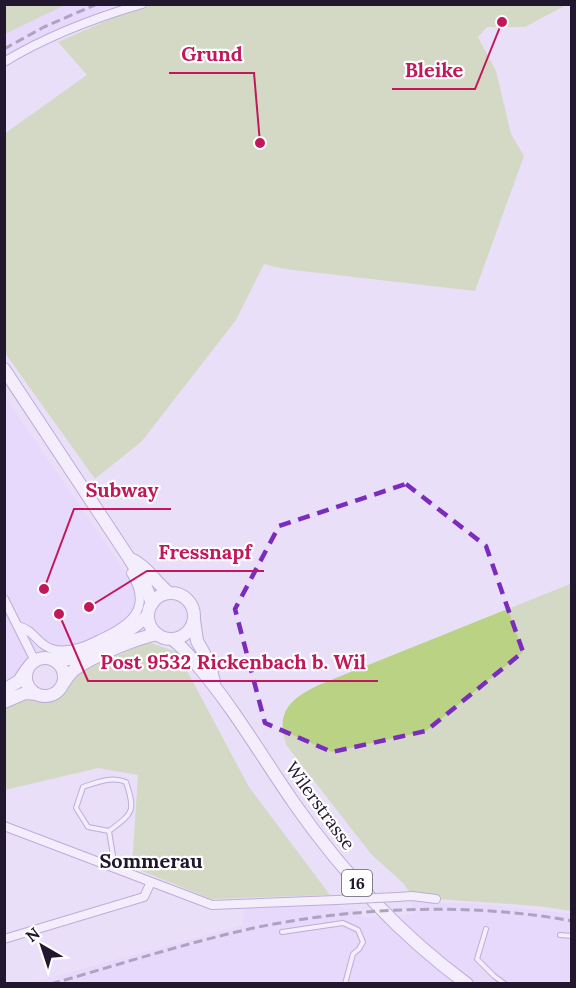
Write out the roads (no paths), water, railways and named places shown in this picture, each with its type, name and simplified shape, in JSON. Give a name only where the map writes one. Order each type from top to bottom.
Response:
[{"type":"main road","points":[[4,369],[145,584],[150,610],[149,622],[157,634]]},
{"type":"main road","points":[[4,702],[25,693],[50,695],[55,693],[82,665],[130,642],[157,634],[172,639],[187,634],[194,620],[192,606],[188,600],[183,596],[169,593],[159,585],[141,563],[129,558]]},
{"type":"main road","points":[[4,690],[18,681],[32,664],[47,658],[70,660],[136,627],[162,595],[169,593]]},
{"type":"main road","name":"Wilerstrasse","points":[[194,620],[197,641],[209,663],[214,683]]},
{"type":"main road","name":"Wilerstrasse","points":[[172,639],[188,651],[214,683],[295,804],[349,875],[396,925],[467,984]]},
{"type":"main road","points":[[53,659],[63,669],[62,685]]},
{"type":"main road","points":[[32,664],[26,675],[28,685],[37,694]]},
{"type":"street","points":[[4,62],[67,30],[142,4]]},
{"type":"street","points":[[18,626],[28,629],[42,644],[53,650],[69,651],[82,648],[117,632],[134,618],[140,603],[138,586],[130,570],[129,558]]},
{"type":"street","points":[[4,599],[18,626],[32,664]]},
{"type":"street","points":[[4,826],[212,905],[397,897],[436,899]]},
{"type":"street","points":[[4,939],[144,897],[151,882]]},
{"type":"lane","points":[[117,778],[126,782],[133,802],[129,816],[109,831],[88,827],[76,808],[83,787],[117,778]]},
{"type":"lane","points":[[109,831],[116,868]]},
{"type":"lane","points":[[282,932],[343,923],[358,930],[363,942],[353,954],[345,984]]},
{"type":"lane","points":[[486,929],[477,959],[505,984]]},
{"type":"lane","points":[[560,935],[572,936]]},
{"type":"railway","points":[[4,49],[44,27],[97,4]]},
{"type":"railway","points":[[51,984],[224,935],[328,916],[452,909],[493,911],[572,921]]},
{"type":"place","name":"Bleike","points":[[502,22]]},
{"type":"place","name":"Grund","points":[[260,143]]},
{"type":"place","name":"Subway","points":[[44,589]]},
{"type":"place","name":"Fressnapf","points":[[89,607]]},
{"type":"place","name":"Post 9532 Rickenbach b. Wil","points":[[59,614]]},
{"type":"district","name":"Sommerau","points":[[151,861]]}]
